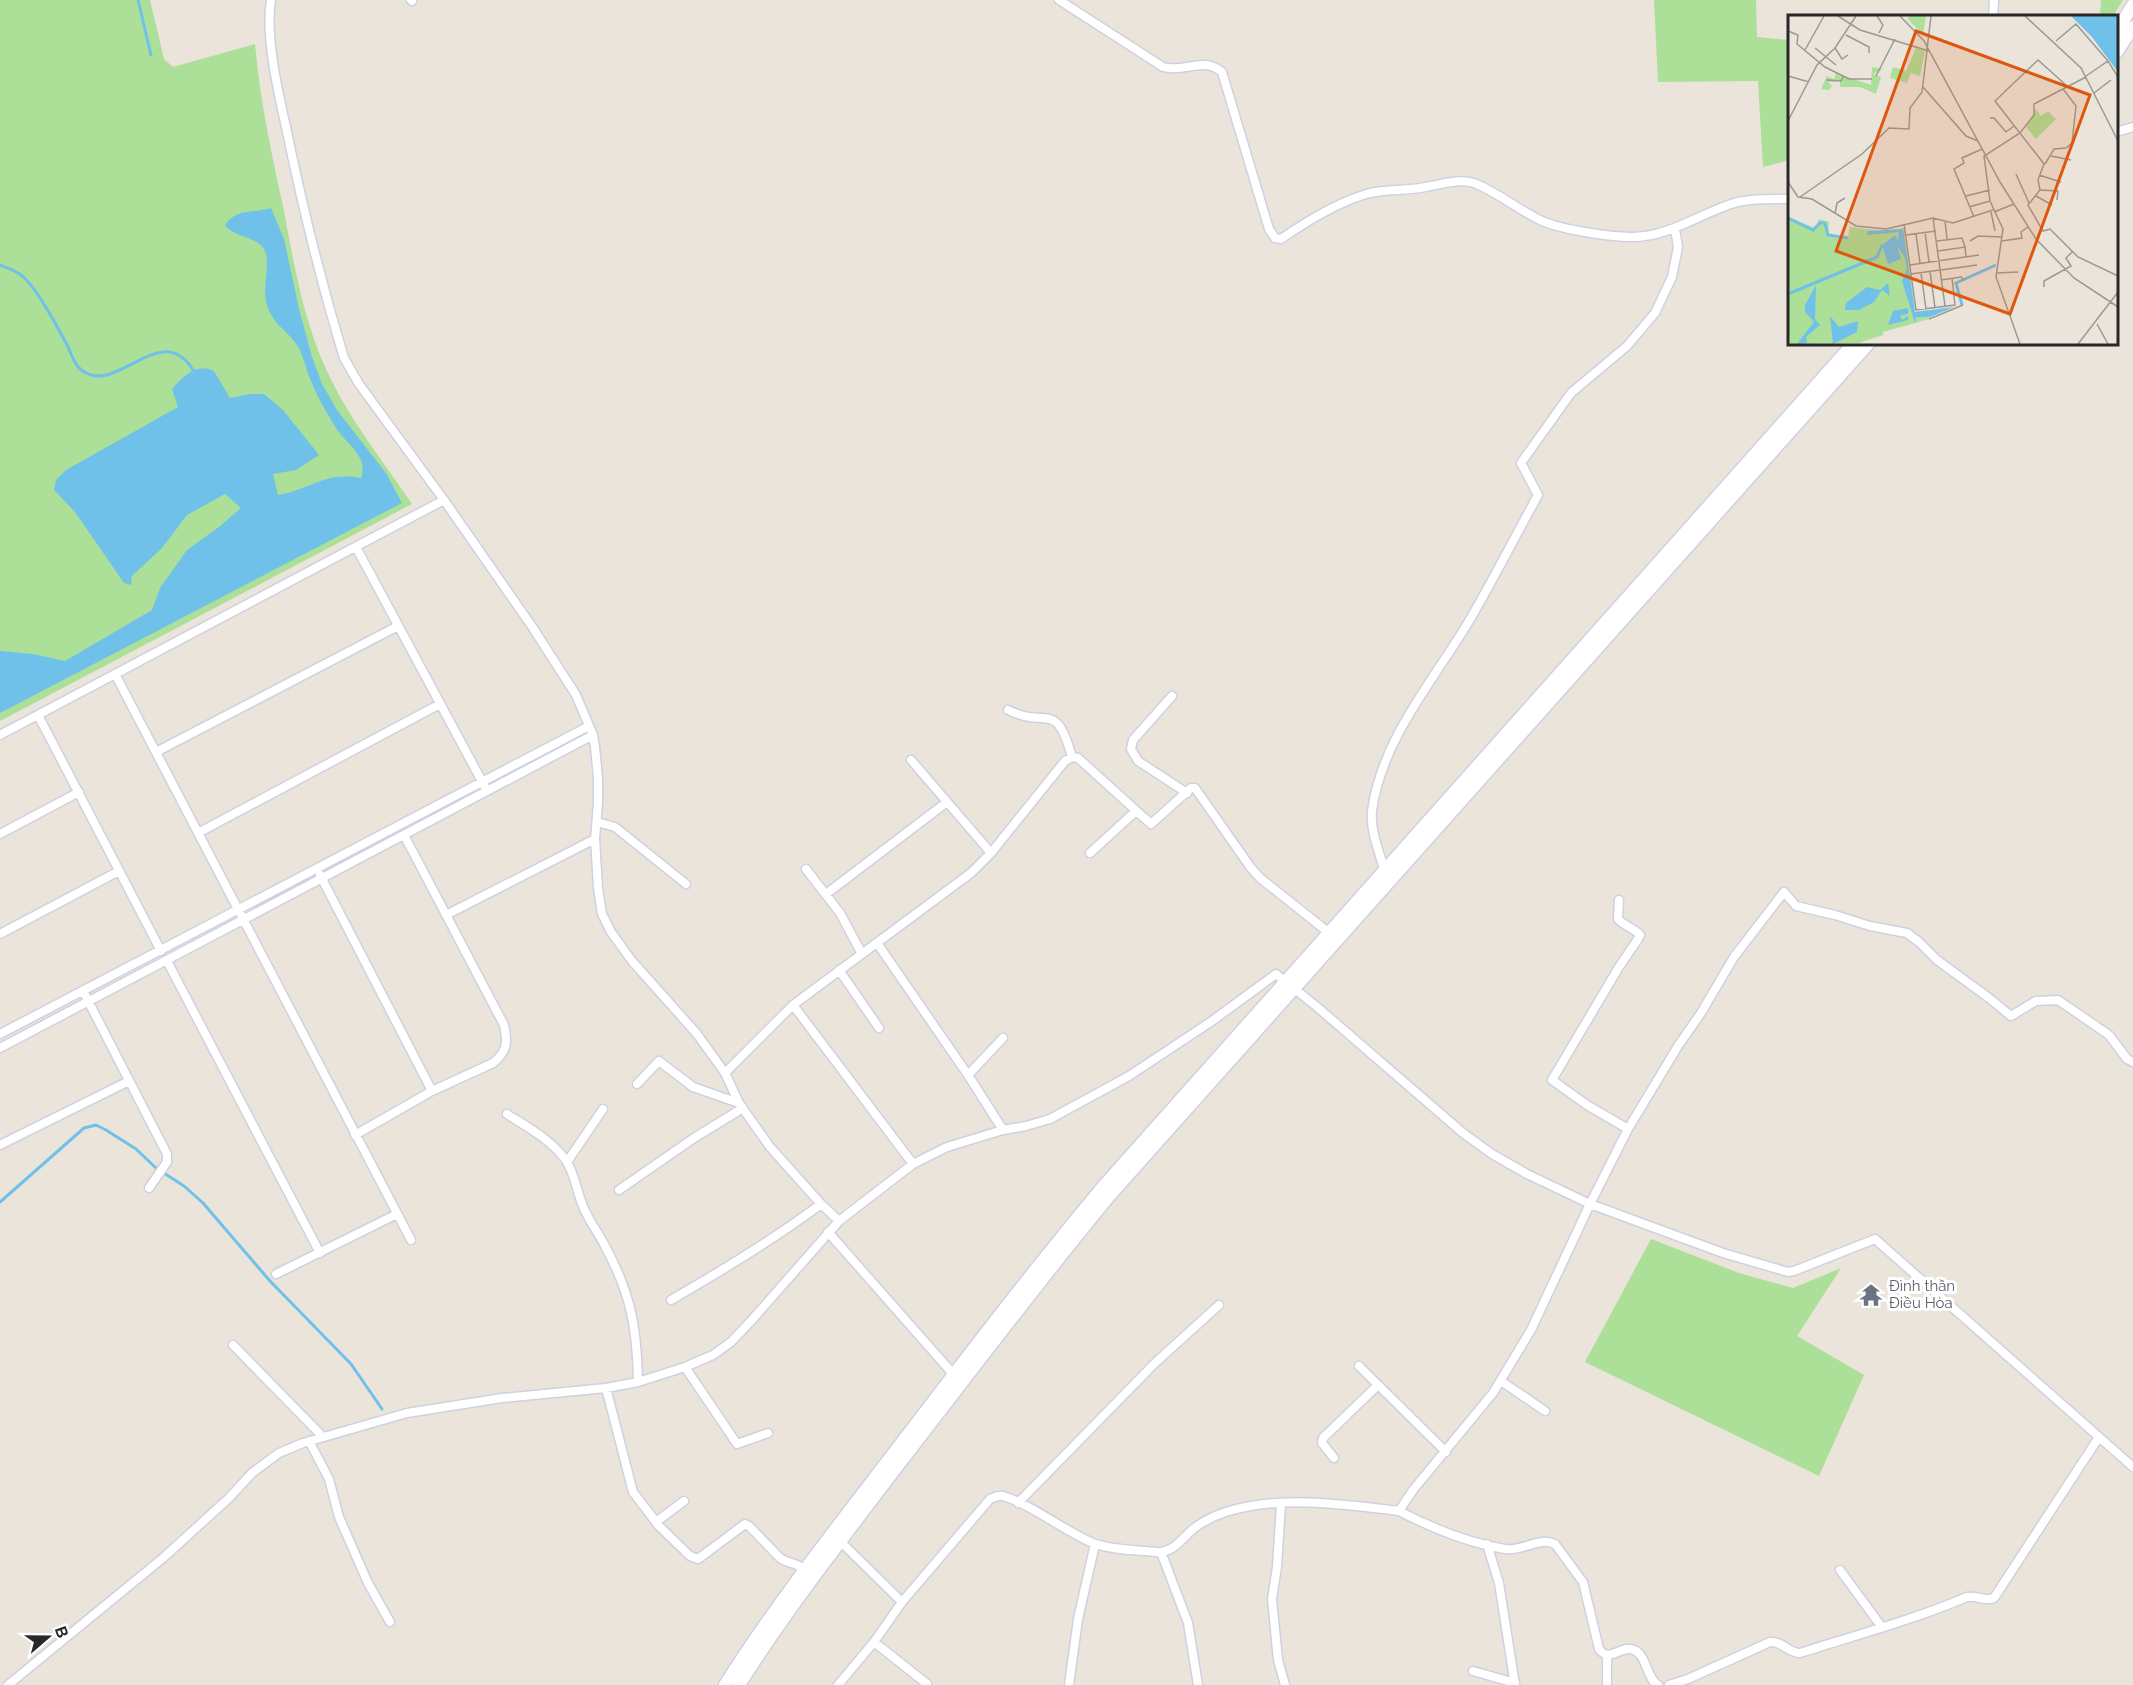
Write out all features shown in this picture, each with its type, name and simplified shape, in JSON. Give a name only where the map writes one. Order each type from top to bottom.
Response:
[{"type":"main road","points":[[2118,29],[2133,5]]},
{"type":"main road","points":[[2118,50],[2133,27]]},
{"type":"main road","points":[[739,1685],[771,1636],[840,1541],[1072,1241],[1289,985],[1852,345]]},
{"type":"main road","points":[[1388,873],[1867,345]]},
{"type":"main road","points":[[725,1685],[805,1570],[1026,1281],[1095,1195],[1289,985]]},
{"type":"street","points":[[271,0],[269,21],[278,89],[297,178],[344,358],[359,384],[444,500],[576,695],[591,730],[598,778],[595,839],[602,914],[611,932],[632,961],[697,1034],[725,1072],[741,1106],[770,1147],[820,1204],[840,1221]]},
{"type":"street","points":[[1059,0],[1163,67],[1172,69],[1206,65],[1215,66],[1222,72],[1269,229],[1275,238],[1281,238],[1323,213],[1369,193],[1385,190],[1407,191],[1459,182],[1472,182],[1540,221],[1603,235],[1634,237],[1675,229],[1732,204],[1752,200],[1788,199]]},
{"type":"street","points":[[1993,15],[1994,0]]},
{"type":"street","points":[[2118,131],[2133,127]]},
{"type":"street","points":[[1388,873],[1372,826],[1372,813],[1376,793],[1392,747],[1472,616],[1538,495],[1521,463],[1571,393],[1627,346],[1655,313],[1672,277],[1678,247],[1675,229]]},
{"type":"street","points":[[0,735],[444,500]]},
{"type":"street","points":[[356,547],[487,791]]},
{"type":"street","points":[[156,752],[398,626]]},
{"type":"street","points":[[115,674],[411,1240]]},
{"type":"street","points":[[1172,696],[1133,740],[1131,749],[1138,761],[1187,793]]},
{"type":"street","points":[[198,833],[441,704]]},
{"type":"street","points":[[1008,710],[1023,717],[1052,718],[1065,732],[1072,757]]},
{"type":"street","points":[[38,715],[161,951]]},
{"type":"street","points":[[0,1034],[482,782],[591,730]]},
{"type":"street","points":[[0,1048],[487,791],[591,730]]},
{"type":"street","points":[[725,1072],[793,1005],[959,883],[991,853],[1065,761],[1072,757],[1078,758],[1151,824],[1191,788],[1195,788],[1260,878],[1334,934]]},
{"type":"street","points":[[911,760],[991,853]]},
{"type":"street","points":[[0,834],[79,792]]},
{"type":"street","points":[[826,894],[947,802]]},
{"type":"street","points":[[1090,853],[1136,811]]},
{"type":"street","points":[[597,822],[615,827],[686,884]]},
{"type":"street","points":[[355,1135],[432,1091],[493,1063],[506,1050],[504,1025],[404,835]]},
{"type":"street","points":[[446,915],[595,839]]},
{"type":"street","points":[[317,869],[432,1091]]},
{"type":"street","points":[[806,869],[840,913],[862,954]]},
{"type":"street","points":[[0,934],[119,870]]},
{"type":"street","points":[[1399,1512],[1413,1490],[1446,1452],[1501,1381],[1532,1330],[1590,1204],[1628,1129],[1734,957],[1784,892],[1796,906],[1870,926],[1907,933],[1937,960],[2011,1016],[2036,1001],[2058,1000],[2109,1035],[2127,1059],[2133,1062]]},
{"type":"street","points":[[1618,900],[1618,919],[1640,935],[1618,967],[1552,1080],[1587,1105],[1628,1129]]},
{"type":"street","points":[[877,943],[1003,1130]]},
{"type":"street","points":[[166,961],[320,1252]]},
{"type":"street","points":[[839,970],[879,1028]]},
{"type":"street","points":[[8,1685],[163,1558],[229,1498],[252,1473],[279,1453],[309,1441],[407,1413],[502,1398],[606,1388],[638,1382],[712,1355],[731,1342],[828,1232],[913,1164],[947,1147],[1003,1130],[1026,1126],[1059,1114],[1129,1076],[1212,1021],[1276,974],[1420,1098],[1492,1154],[1527,1174],[1590,1204],[1723,1253],[1788,1272],[1794,1272],[1875,1239],[2133,1467]]},
{"type":"street","points":[[82,991],[167,1154],[167,1162],[149,1188]]},
{"type":"street","points":[[793,1005],[913,1164]]},
{"type":"street","points":[[968,1075],[1004,1038]]},
{"type":"street","points":[[637,1084],[659,1061],[693,1087],[741,1106]]},
{"type":"street","points":[[0,1145],[129,1080]]},
{"type":"street","points":[[619,1190],[741,1106]]},
{"type":"street","points":[[567,1162],[603,1109]]},
{"type":"street","points":[[507,1114],[541,1136],[567,1162],[582,1204],[605,1246],[626,1293],[637,1339],[638,1382]]},
{"type":"street","points":[[671,1300],[752,1253],[820,1204]]},
{"type":"street","points":[[276,1274],[397,1214]]},
{"type":"street","points":[[828,1232],[954,1375]]},
{"type":"street","points":[[1018,1503],[1155,1363],[1219,1305]]},
{"type":"street","points":[[233,1345],[323,1437]]},
{"type":"street","points":[[1359,1366],[1446,1452]]},
{"type":"street","points":[[684,1367],[737,1444],[768,1433]]},
{"type":"street","points":[[1501,1381],[1545,1412]]},
{"type":"street","points":[[1334,1458],[1322,1443],[1323,1438],[1378,1385]]},
{"type":"street","points":[[606,1388],[630,1485],[636,1497],[656,1522],[690,1556],[698,1559],[740,1526],[749,1526],[786,1563],[795,1563],[805,1570]]},
{"type":"street","points":[[1669,1685],[1688,1679],[1770,1642],[1779,1642],[1794,1653],[1800,1653],[1881,1626],[1927,1614],[1972,1596],[1986,1600],[1994,1599],[2099,1437]]},
{"type":"street","points":[[309,1441],[329,1479],[339,1517],[368,1584],[390,1622]]},
{"type":"street","points":[[838,1685],[874,1642],[902,1602],[990,1499],[1001,1496],[1095,1544],[1161,1552],[1174,1547],[1195,1527],[1223,1513],[1255,1506],[1281,1504],[1352,1505],[1399,1512],[1425,1524],[1512,1550],[1550,1541],[1555,1544],[1584,1582],[1599,1649],[1607,1656],[1607,1685]]},
{"type":"street","points":[[656,1522],[684,1501]]},
{"type":"street","points":[[1281,1504],[1277,1567],[1272,1599],[1278,1660],[1285,1685]]},
{"type":"street","points":[[840,1541],[902,1602]]},
{"type":"street","points":[[1069,1685],[1078,1619],[1095,1544]]},
{"type":"street","points":[[1473,1671],[1515,1684],[1501,1592],[1487,1544]]},
{"type":"street","points":[[1161,1552],[1188,1623],[1198,1685]]},
{"type":"street","points":[[1839,1570],[1881,1626]]},
{"type":"street","points":[[874,1642],[927,1684]]},
{"type":"street","points":[[1607,1656],[1633,1649],[1640,1655],[1653,1681],[1658,1685]]},
{"type":"green space","points":[[0,0],[150,0],[164,59],[173,67],[255,44],[271,149],[311,331],[326,369],[345,405],[412,504],[0,721]]},
{"type":"green space","points":[[1654,0],[1756,0],[1757,37],[1788,40],[1788,160],[1763,167],[1758,81],[1658,82]]},
{"type":"green space","points":[[2101,0],[2123,0],[2114,15],[2100,15]]},
{"type":"green space","points":[[1651,1239],[1739,1273],[1793,1288],[1841,1268],[1797,1336],[1864,1375],[1819,1476],[1585,1362]]},
{"type":"water","points":[[271,208],[284,239],[299,309],[322,384],[337,410],[386,473],[402,503],[0,713],[0,651],[33,654],[65,661],[152,610],[160,588],[187,550],[241,508],[225,494],[187,515],[162,548],[131,577],[132,585],[124,583],[75,512],[54,490],[56,480],[66,470],[178,407],[172,389],[191,372],[202,368],[214,371],[230,398],[264,394],[283,410],[319,455],[296,470],[273,474],[278,495],[327,479],[361,478],[363,470],[359,457],[340,434],[325,410],[310,379],[299,348],[274,319],[268,308],[265,292],[267,262],[264,249],[257,242],[225,226],[229,220],[239,214]]},
{"type":"waterway","points":[[138,0],[151,55]]},
{"type":"waterway","points":[[0,265],[13,270],[27,280],[52,317],[76,364],[86,373],[99,376],[113,373],[154,354],[168,352],[181,357],[193,370]]},
{"type":"waterway","points":[[0,1202],[84,1128],[96,1125],[106,1130],[136,1149],[156,1168],[184,1186],[203,1203],[270,1281],[351,1364],[382,1409]]},
{"type":"place","name":"Đình thần Điều Hòa","points":[[1871,1295]]}]
